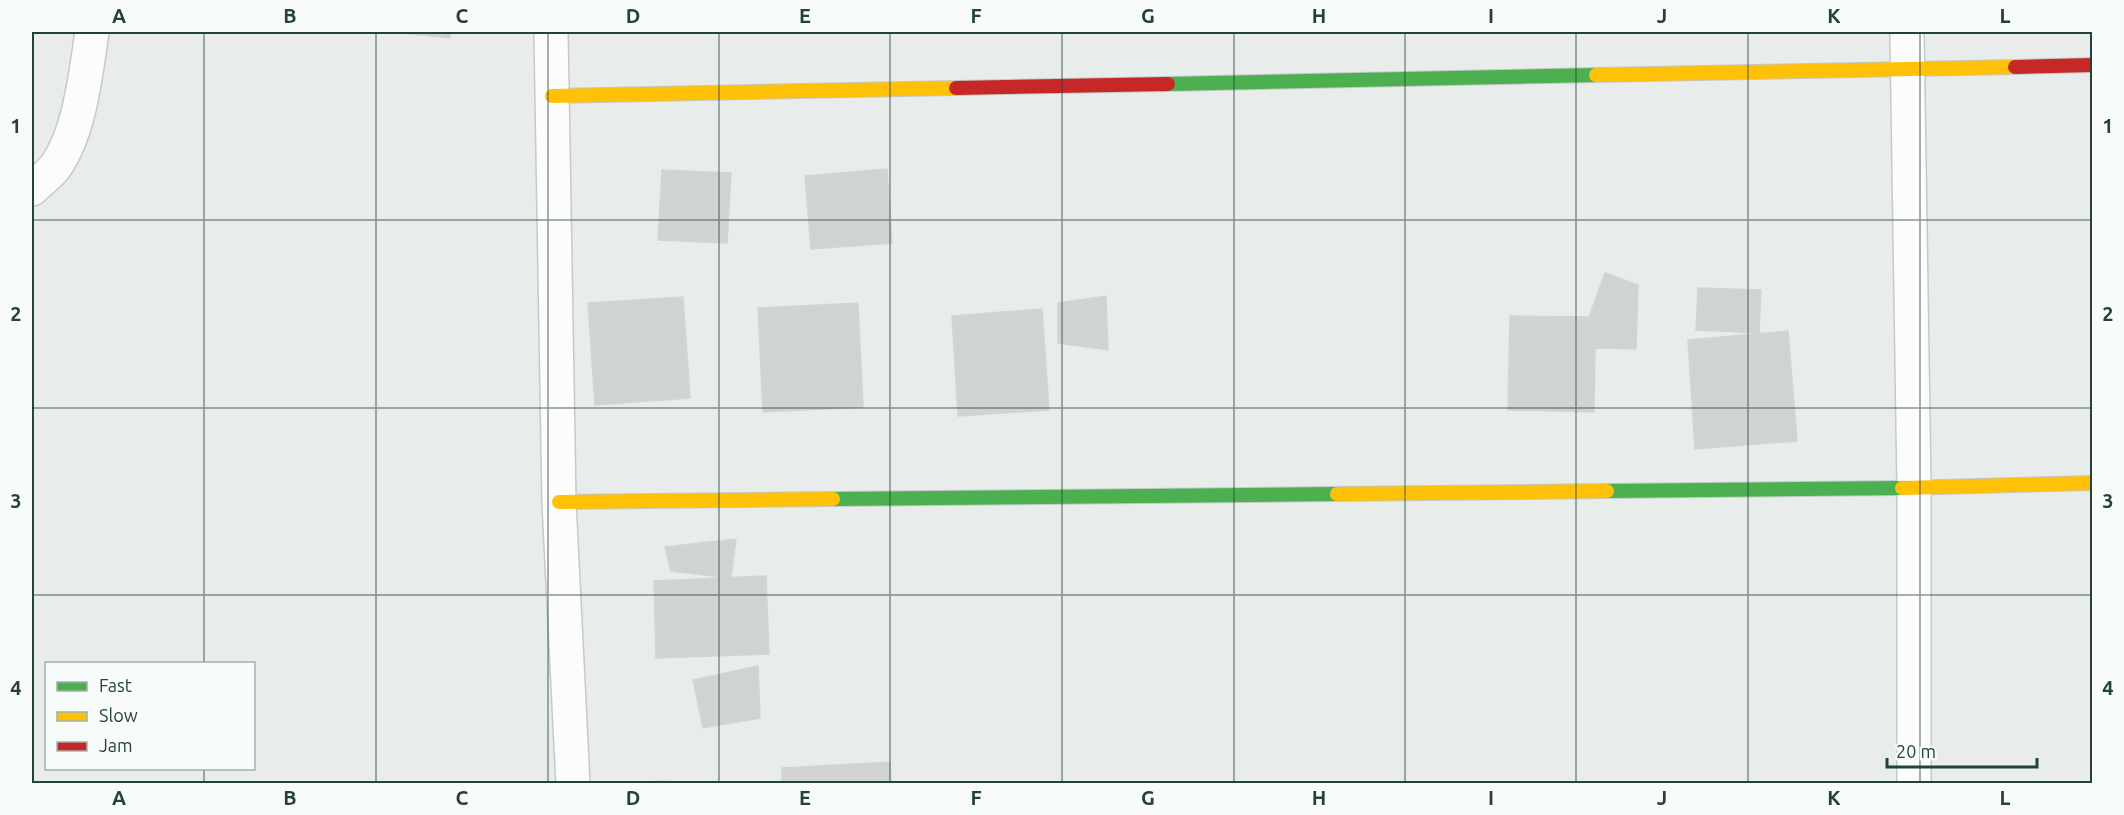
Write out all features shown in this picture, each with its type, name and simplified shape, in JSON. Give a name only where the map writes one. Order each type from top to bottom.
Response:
[{"type":"street","points":[[32,189],[55,167],[71,136],[84,86],[92,32]]},
{"type":"street","points":[[550,32],[559,502],[573,783]]},
{"type":"street","points":[[1907,32],[1914,488],[1914,783]]},
{"type":"street","points":[[552,96],[2092,65]]},
{"type":"street","points":[[559,502],[1914,488],[2092,483]]},
{"type":"building","points":[[392,32],[451,32],[450,38]]},
{"type":"building","points":[[887,169],[892,243],[811,249],[805,176]]},
{"type":"building","points":[[662,170],[731,173],[727,243],[658,240]]},
{"type":"building","points":[[1605,273],[1638,285],[1636,349],[1595,348],[1594,412],[1508,410],[1510,316],[1589,317]]},
{"type":"building","points":[[1698,288],[1761,290],[1759,333],[1696,330]]},
{"type":"building","points":[[1106,296],[1108,350],[1058,343],[1058,303]]},
{"type":"building","points":[[683,297],[690,398],[595,405],[588,303]]},
{"type":"building","points":[[858,303],[863,407],[763,412],[758,308]]},
{"type":"building","points":[[1042,309],[1049,410],[958,416],[952,316]]},
{"type":"building","points":[[1788,331],[1797,441],[1695,449],[1688,340]]},
{"type":"building","points":[[736,539],[731,578],[671,571],[665,547]]},
{"type":"building","points":[[766,576],[769,654],[656,658],[654,581]]},
{"type":"building","points":[[758,666],[760,718],[703,728],[693,680]]},
{"type":"building","points":[[890,762],[891,784],[782,784],[782,768]]},
{"type":"building","points":[[656,781],[726,784],[656,784]]},
{"type":"traffic: fast","points":[[1168,84],[1596,75]]},
{"type":"traffic: fast","points":[[1607,491],[1902,488]]},
{"type":"traffic: fast","points":[[833,499],[1337,494]]},
{"type":"traffic: slow","points":[[1596,75],[2015,67]]},
{"type":"traffic: slow","points":[[552,96],[956,88]]},
{"type":"traffic: slow","points":[[1902,488],[2092,483]]},
{"type":"traffic: slow","points":[[1337,494],[1607,491]]},
{"type":"traffic: slow","points":[[559,502],[833,499]]},
{"type":"traffic: jam","points":[[2015,67],[2092,65]]},
{"type":"traffic: jam","points":[[956,88],[1168,84]]}]
